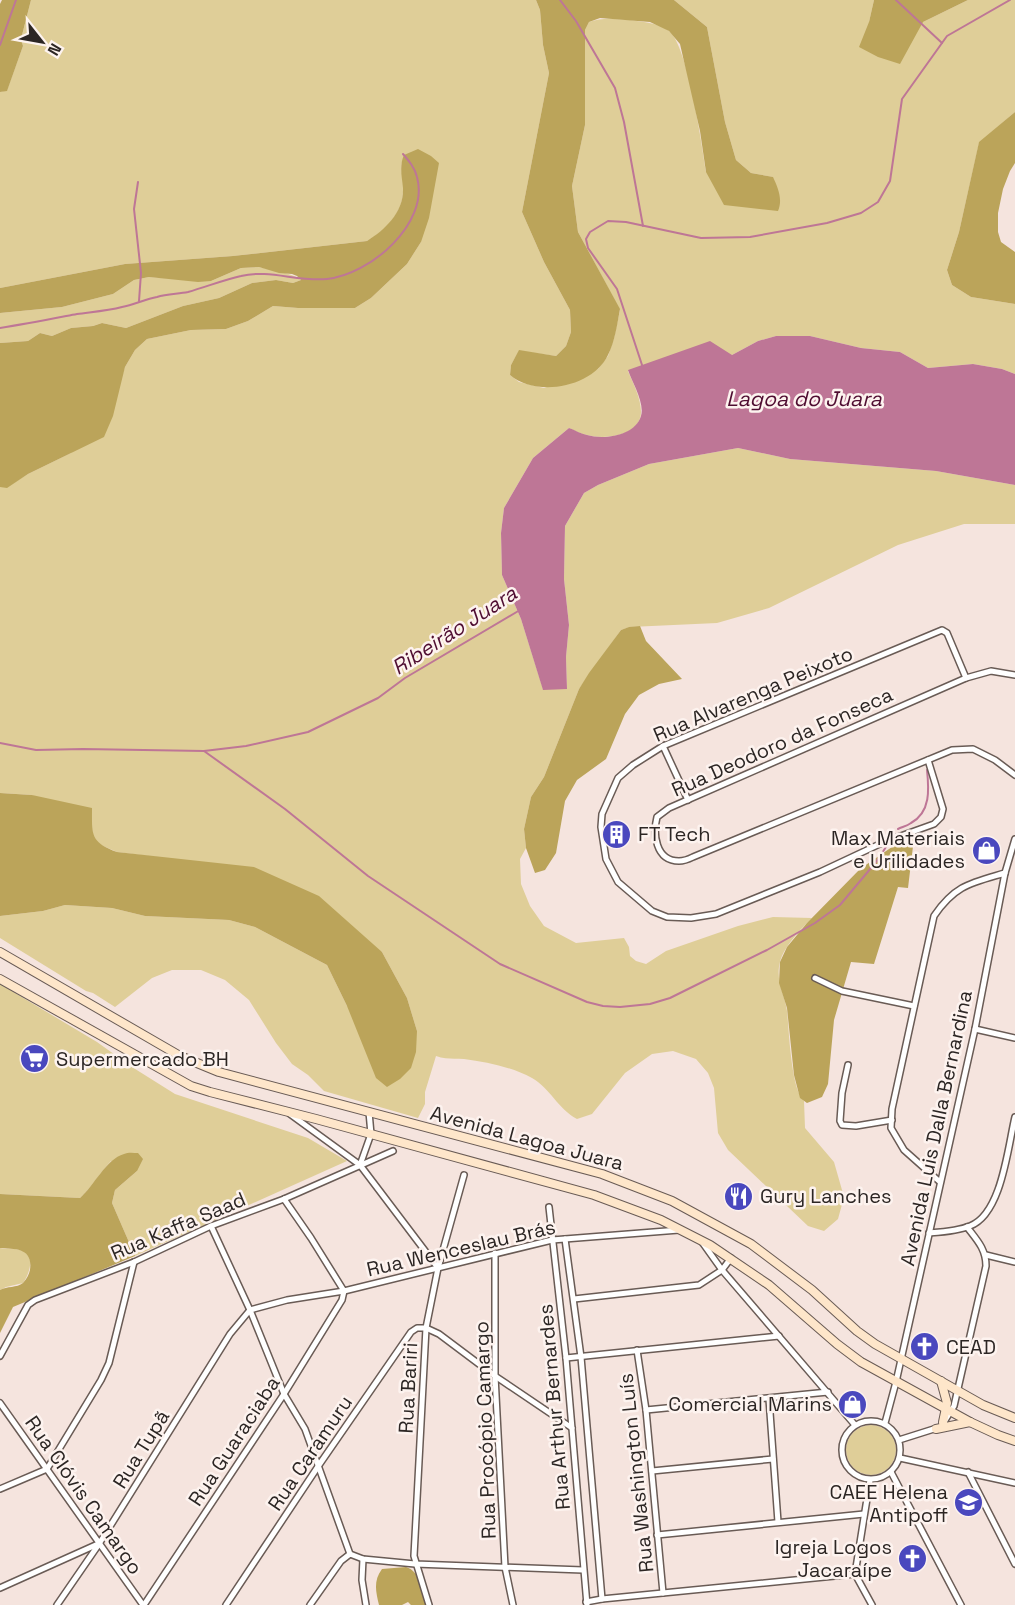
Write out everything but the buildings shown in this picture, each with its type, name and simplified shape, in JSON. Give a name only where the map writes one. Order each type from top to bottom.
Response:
[{"type":"main road","name":"Avenida Lagoa Juara","points":[[0,952],[201,1066],[602,1174],[672,1201],[751,1244],[812,1290],[857,1331],[900,1359],[983,1405],[1015,1418]]},
{"type":"main road","name":"Avenida Lagoa Juara","points":[[0,979],[191,1086],[594,1195],[634,1209],[700,1240],[730,1258],[769,1285],[861,1362],[970,1422],[1015,1440]]},
{"type":"main road","points":[[941,1381],[949,1410],[944,1422]]},
{"type":"main road","points":[[936,1429],[970,1422]]},
{"type":"street","name":"Rua Alvarenga Peixoto","points":[[928,760],[943,809],[941,817],[934,824],[884,842],[820,872],[716,914],[691,918],[667,917],[652,911],[618,882],[606,859],[601,827],[602,814],[618,778],[633,765],[663,746],[942,630],[945,631],[966,678]]},
{"type":"street","name":"Rua Deodoro da Fonseca","points":[[1015,675],[991,671],[966,678],[669,808],[657,817],[654,839],[658,848],[668,858],[679,861],[693,857],[951,750],[973,749],[995,760],[1015,775]]},
{"type":"street","points":[[663,746],[688,800]]},
{"type":"street","name":"Avenida Luis Dalla Bernardina","points":[[885,1423],[975,1029],[1005,873],[1015,839]]},
{"type":"street","points":[[940,1182],[904,1150],[891,1128],[892,1109],[934,916],[945,900],[961,887],[1005,873]]},
{"type":"street","points":[[815,978],[842,991],[914,1005]]},
{"type":"street","points":[[975,1029],[1015,1038]]},
{"type":"street","points":[[848,1065],[842,1093],[840,1121],[842,1125],[856,1126],[892,1120]]},
{"type":"street","points":[[286,1111],[360,1165],[438,1268]]},
{"type":"street","points":[[360,1165],[371,1134],[369,1112]]},
{"type":"street","points":[[928,1233],[967,1227],[981,1220],[994,1201],[1000,1184],[1015,1117]]},
{"type":"street","name":"Rua Kaffa Saad","points":[[0,1356],[32,1302],[134,1262],[211,1226],[284,1199],[393,1151]]},
{"type":"street","name":"Rua Bariri","points":[[429,1605],[415,1564],[414,1545],[426,1328],[438,1268],[464,1175]]},
{"type":"street","points":[[284,1199],[344,1291]]},
{"type":"street","name":"Rua Arthur Bernardes","points":[[549,1207],[566,1358],[586,1604]]},
{"type":"street","points":[[211,1226],[250,1310],[284,1394],[304,1429],[350,1554],[363,1559],[415,1564],[583,1570]]},
{"type":"street","points":[[949,1410],[957,1390],[986,1266],[986,1255],[967,1227]]},
{"type":"street","name":"Rua Wenceslau Brás","points":[[250,1310],[287,1300],[344,1291],[552,1240],[680,1230]]},
{"type":"street","name":"Rua Arthur Bernardes","points":[[565,1239],[581,1357],[602,1599]]},
{"type":"street","points":[[700,1240],[722,1270],[855,1425]]},
{"type":"street","name":"Rua Procópio Camargo","points":[[495,1253],[495,1376],[505,1567],[513,1605]]},
{"type":"street","points":[[986,1255],[1015,1262]]},
{"type":"street","points":[[574,1299],[692,1287],[703,1283],[722,1270],[730,1258]]},
{"type":"street","points":[[0,1490],[47,1469],[106,1372],[134,1262]]},
{"type":"street","name":"Rua Guaraciaba","points":[[143,1605],[284,1394],[339,1307],[344,1291]]},
{"type":"street","name":"Rua Tupã","points":[[57,1605],[99,1544],[230,1334],[250,1310]]},
{"type":"street","name":"Rua Caramuru","points":[[226,1605],[411,1332],[417,1328],[426,1328]]},
{"type":"street","points":[[426,1328],[439,1334],[495,1376],[572,1428]]},
{"type":"street","points":[[566,1358],[779,1336]]},
{"type":"street","name":"Rua Washington Luís","points":[[637,1350],[646,1410],[663,1593]]},
{"type":"street","points":[[646,1410],[828,1392]]},
{"type":"street","points":[[769,1399],[778,1522]]},
{"type":"street","name":"Rua Clóvis Camargo","points":[[0,1403],[143,1605]]},
{"type":"street","points":[[869,1421],[885,1423],[894,1431],[901,1447],[900,1458],[891,1472],[876,1479],[870,1480],[853,1473],[843,1459],[843,1445],[855,1425],[869,1421]]},
{"type":"street","points":[[898,1440],[936,1429],[944,1422]]},
{"type":"street","points":[[900,1458],[1015,1483]]},
{"type":"street","points":[[652,1471],[774,1459]]},
{"type":"street","points":[[968,1471],[1015,1564]]},
{"type":"street","points":[[891,1472],[961,1605]]},
{"type":"street","points":[[870,1480],[855,1574],[872,1605]]},
{"type":"street","points":[[657,1536],[864,1514]]},
{"type":"street","points":[[0,1588],[99,1544]]},
{"type":"street","points":[[310,1605],[341,1561],[350,1554]]},
{"type":"street","points":[[363,1559],[362,1580],[366,1605]]},
{"type":"street","points":[[586,1604],[602,1599],[855,1574]]},
{"type":"shaded area","points":[[2,0],[31,0],[21,39],[23,46],[7,91],[0,92],[0,4]]},
{"type":"shaded area","points":[[31,0],[536,0],[540,10],[543,45],[549,73],[522,212],[544,262],[570,310],[571,332],[566,346],[556,356],[519,351],[511,365],[510,375],[519,382],[544,388],[598,369],[608,356],[620,310],[578,232],[572,186],[585,125],[585,30],[589,22],[604,19],[630,20],[656,25],[669,31],[676,40],[688,75],[706,172],[773,177],[751,173],[736,160],[725,122],[707,27],[674,0],[874,0],[869,22],[923,22],[968,0],[1015,0],[1015,112],[979,143],[959,232],[947,270],[952,285],[971,297],[1015,304],[1015,374],[1002,369],[973,364],[928,368],[900,352],[861,348],[810,336],[776,336],[758,341],[732,355],[649,364],[628,371],[641,407],[639,420],[635,426],[621,434],[603,437],[585,435],[569,428],[533,458],[504,508],[501,533],[502,575],[521,619],[543,689],[567,689],[566,657],[569,625],[564,579],[565,526],[584,493],[598,485],[649,464],[738,448],[790,459],[936,471],[1015,485],[1015,524],[964,524],[898,545],[769,608],[717,623],[630,627],[621,630],[579,689],[544,777],[531,797],[524,829],[526,848],[520,859],[521,884],[530,906],[544,926],[576,943],[624,938],[629,947],[630,956],[646,964],[666,951],[738,926],[773,917],[812,918],[785,950],[780,962],[779,975],[787,1011],[793,1073],[804,1101],[805,1128],[834,1162],[844,1197],[838,1219],[824,1231],[808,1226],[728,1150],[718,1133],[714,1088],[708,1073],[696,1059],[673,1051],[652,1054],[625,1073],[592,1114],[577,1119],[564,1110],[544,1087],[524,1074],[490,1063],[436,1056],[425,1092],[425,1104],[418,1118],[324,1091],[308,1075],[292,1064],[249,1000],[225,980],[201,970],[172,970],[152,978],[115,1007],[0,938],[0,916],[43,911],[65,905],[112,908],[145,916],[229,920],[255,927],[327,965],[347,1006],[417,1031],[407,998],[382,952],[180,860],[117,852],[103,846],[94,840],[92,830],[32,795],[0,793],[0,487],[7,487],[71,453],[119,385],[125,367],[135,350],[147,339],[191,330],[226,329],[248,321],[273,306],[355,308],[371,298],[407,264],[421,242],[401,162],[402,200],[396,215],[386,227],[367,241],[233,256],[125,264],[0,288],[0,92],[7,90],[23,46],[21,39]]},
{"type":"shaded area","points":[[536,0],[674,0],[707,27],[725,122],[736,160],[751,173],[773,177],[780,198],[778,211],[724,205],[706,172],[700,131],[680,44],[669,31],[650,22],[600,18],[589,22],[585,30],[585,125],[572,186],[578,232],[620,309],[616,333],[608,355],[601,366],[578,381],[564,386],[549,387],[521,382],[510,375],[511,365],[519,350],[556,356],[566,346],[571,332],[570,310],[544,262],[522,212],[549,73],[543,45],[540,10]]},
{"type":"shaded area","points":[[874,0],[968,0],[923,22],[900,64],[878,57],[859,47],[869,22]]},
{"type":"shaded area","points":[[1015,112],[1015,163],[1003,189],[998,213],[998,232],[1001,242],[1015,252],[1015,304],[971,297],[952,285],[947,270],[959,232],[979,142]]},
{"type":"shaded area","points":[[418,149],[439,163],[429,218],[421,242],[407,264],[371,298],[355,308],[273,306],[248,321],[226,329],[191,330],[147,339],[135,350],[125,367],[113,416],[104,437],[28,474],[7,488],[0,487],[0,343],[28,341],[40,333],[52,336],[71,328],[102,323],[126,328],[183,306],[219,298],[252,283],[276,280],[293,283],[301,280],[292,274],[259,267],[241,268],[211,281],[198,282],[149,277],[134,280],[113,294],[62,307],[0,313],[0,288],[125,264],[233,256],[367,241],[387,226],[397,212],[403,188],[402,159],[404,155]]},
{"type":"shaded area","points":[[259,267],[288,274],[301,280],[293,283],[276,280],[252,283],[219,298],[183,306],[126,328],[102,323],[71,328],[52,336],[40,333],[28,341],[0,343],[0,313],[62,307],[113,294],[134,280],[149,277],[211,281],[241,268]]},
{"type":"shaded area","points":[[640,626],[646,641],[682,679],[659,684],[639,695],[625,714],[606,759],[577,780],[565,801],[556,853],[545,870],[535,873],[526,848],[524,829],[531,797],[544,777],[579,689],[589,673],[621,630]]},
{"type":"shaded area","points":[[0,793],[32,795],[92,808],[94,836],[102,845],[117,852],[254,867],[319,896],[382,952],[407,998],[417,1031],[416,1052],[411,1068],[387,1087],[376,1078],[347,1006],[327,965],[255,927],[229,920],[145,916],[112,908],[65,905],[43,911],[0,916]]},
{"type":"shaded area","points":[[905,838],[914,838],[908,888],[898,887],[874,964],[851,962],[834,1020],[828,1084],[822,1097],[807,1103],[800,1098],[794,1075],[787,1008],[779,983],[780,962],[787,947],[807,923],[860,869]]},
{"type":"shaded area","points":[[0,984],[97,1042],[175,1094],[308,1138],[347,1161],[135,1256],[112,1203],[115,1190],[137,1171],[111,1161],[80,1198],[0,1194]]},
{"type":"shaded area","points":[[126,1153],[138,1153],[143,1159],[137,1171],[115,1190],[112,1203],[135,1256],[13,1307],[0,1333],[0,1290],[23,1283],[29,1273],[30,1263],[29,1257],[22,1251],[0,1248],[0,1194],[80,1198],[112,1161]]},
{"type":"shaded area","points":[[0,1248],[18,1249],[25,1252],[30,1264],[23,1283],[0,1290]]},
{"type":"shaded area","points":[[866,1425],[876,1425],[889,1432],[896,1445],[896,1455],[889,1468],[876,1475],[866,1475],[857,1471],[850,1464],[846,1455],[846,1445],[850,1436],[857,1429]]},
{"type":"shaded area","points":[[406,1567],[415,1573],[430,1605],[411,1605],[408,1602],[402,1605],[379,1605],[376,1582],[379,1573],[382,1569]]},
{"type":"water","name":"Lagoa do Juara","points":[[776,336],[810,336],[861,348],[900,352],[928,368],[973,364],[1002,369],[1015,374],[1015,485],[936,471],[790,459],[738,448],[649,464],[598,485],[584,493],[565,526],[564,579],[569,625],[566,657],[567,689],[543,690],[521,619],[502,575],[501,533],[504,508],[533,458],[569,428],[602,437],[626,432],[638,423],[642,411],[640,399],[628,370],[710,341],[732,355],[758,341]]},
{"type":"waterway","points":[[0,45],[16,0]]},
{"type":"waterway","points":[[560,0],[576,21],[615,88],[624,122],[643,226]]},
{"type":"waterway","points":[[896,0],[942,43]]},
{"type":"waterway","points":[[643,368],[617,289],[588,248],[586,239],[590,232],[608,221],[626,222],[701,238],[750,237],[827,223],[861,213],[878,202],[890,181],[902,99],[947,36],[1010,0]]},
{"type":"waterway","points":[[0,328],[131,305],[252,274],[327,279],[361,268],[393,244],[405,229],[414,212],[419,195],[417,177],[403,154]]},
{"type":"waterway","points":[[138,182],[134,209],[141,273],[139,301]]},
{"type":"waterway","name":"Ribeirão Juara","points":[[0,743],[36,750],[204,751],[246,746],[308,732],[378,698],[405,678],[520,610]]},
{"type":"waterway","points":[[204,751],[285,809],[368,876],[500,964],[587,1002],[603,1006],[650,1004],[670,998],[767,950],[815,923],[840,905],[888,844]]},
{"type":"waterway","points":[[898,829],[908,825],[922,813],[928,792],[927,770]]},
{"type":"place","name":"FT Tech","points":[[617,834]]},
{"type":"place","name":"Max Materiais e Urilidades","points":[[986,850]]},
{"type":"place","name":"Supermercado BH","points":[[35,1059]]},
{"type":"place","name":"Gury Lanches","points":[[739,1196]]},
{"type":"place","name":"CEAD","points":[[925,1347]]},
{"type":"place","name":"Comercial Marins","points":[[853,1404]]},
{"type":"place","name":"CAEE Helena Antipoff","points":[[969,1503]]},
{"type":"place","name":"Igreja Logos Jacaraípe","points":[[913,1559]]}]
